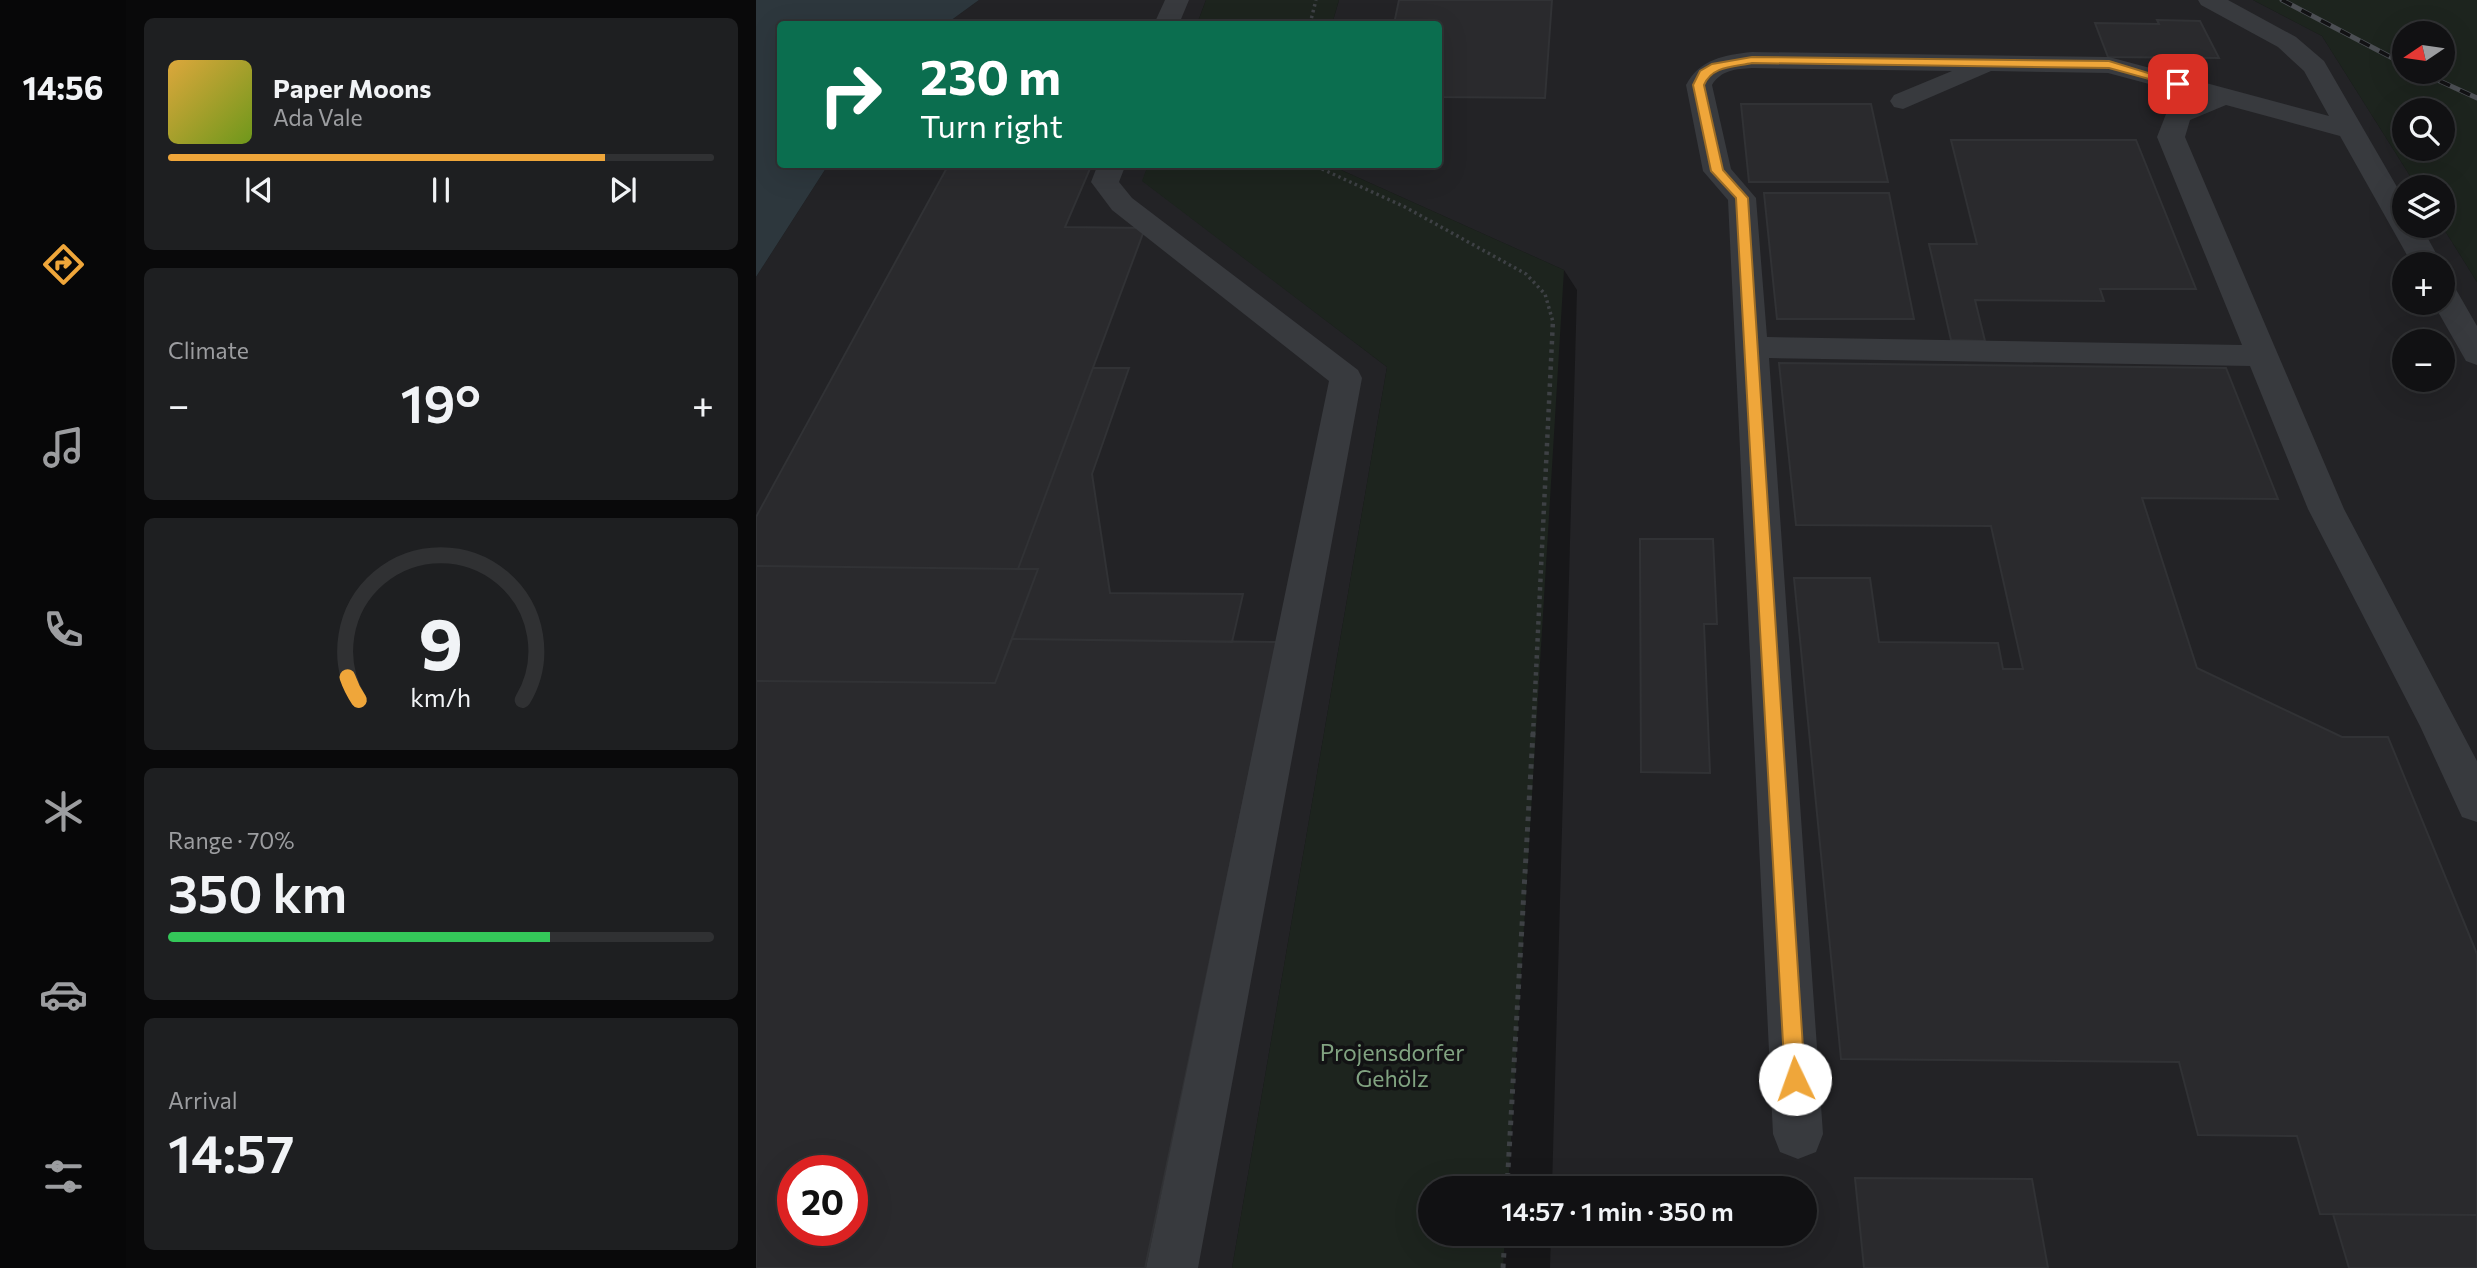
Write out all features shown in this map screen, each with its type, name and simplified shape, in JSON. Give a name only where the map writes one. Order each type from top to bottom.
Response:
[{"type":"street","points":[[1168,21],[1177,0]]},
{"type":"street","points":[[2210,0],[2287,42],[2315,67],[2392,202]]},
{"type":"street","points":[[1798,1134],[1742,198],[1717,171],[1699,85],[1704,73],[1730,62],[1752,60],[2109,65],[2353,131]]},
{"type":"street","points":[[1903,101],[1995,62]]},
{"type":"street","points":[[2224,96],[2178,114],[2171,136],[2326,509],[2439,724],[2477,804]]},
{"type":"street","points":[[1110,168],[1105,182],[1122,204],[1346,378],[1172,1268]]},
{"type":"street","points":[[2455,315],[2477,355]]},
{"type":"street","points":[[1752,347],[2262,356]]},
{"type":"path","points":[[1311,21],[1316,0]]},
{"type":"path","points":[[1320,168],[1405,208],[1526,274],[1545,294],[1553,318],[1544,544],[1508,1176]]},
{"type":"path","points":[[1503,1268],[1504,1246]]},
{"type":"shaded area","points":[[756,0],[979,0],[950,21],[777,21],[777,168],[826,168],[756,277]]},
{"type":"shaded area","points":[[979,0],[1206,0],[1198,21],[950,21]]},
{"type":"shaded area","points":[[1339,0],[2253,0],[2322,36],[2392,147],[2392,161],[2401,161],[2409,175],[2392,175],[2392,238],[2450,238],[2477,282],[2477,1268],[1550,1268],[1551,1246],[1817,1246],[1817,1176],[1552,1176],[1577,290],[1564,270],[1337,168],[1442,168],[1442,21],[1333,21]]},
{"type":"shaded area","points":[[826,168],[1147,168],[1143,181],[1387,367],[1232,1268],[756,1268],[756,277]]},
{"type":"green space","points":[[1206,0],[1339,0],[1333,21],[1198,21]]},
{"type":"green space","points":[[2253,0],[2477,0],[2477,282],[2450,238],[2455,238],[2455,175],[2409,175],[2401,161],[2455,161],[2455,98],[2392,98],[2392,147],[2322,36]]},
{"type":"green space","name":"Projensdorfer Gehölz","points":[[1147,168],[1337,168],[1564,270],[1509,1176],[1418,1176],[1418,1246],[1504,1246],[1503,1268],[1232,1268],[1387,367],[1142,181]]},
{"type":"building","points":[[1399,0],[1552,0],[1545,98],[1442,97],[1442,21],[1395,21]]},
{"type":"building","points":[[2157,20],[2200,21],[2219,58],[2108,57],[2095,23],[2159,24]]},
{"type":"building","points":[[1741,104],[1871,104],[1888,182],[1749,182]]},
{"type":"building","points":[[1951,140],[2136,140],[2196,289],[2100,289],[2104,301],[1975,300],[1985,341],[1951,340],[1929,244],[1977,244]]},
{"type":"building","points":[[947,168],[1090,168],[1065,227],[1145,228],[1018,569],[756,566],[756,517]]},
{"type":"building","points":[[1764,193],[1889,193],[1914,319],[1777,319]]},
{"type":"building","points":[[1779,363],[2226,368],[2278,499],[2142,498],[2197,668],[2342,737],[2388,737],[2477,954],[2477,1215],[2320,1214],[2297,1136],[2198,1135],[2179,1062],[1841,1059],[1794,578],[1870,578],[1879,642],[1998,643],[2003,669],[2023,669],[1991,526],[1796,525]]},
{"type":"building","points":[[1093,368],[1129,368],[1092,474],[1110,593],[1243,594],[1232,642],[1012,639],[1038,569],[1018,569]]},
{"type":"building","points":[[1640,539],[1713,539],[1717,624],[1704,624],[1710,773],[1641,772]]},
{"type":"building","points":[[756,566],[1038,569],[995,683],[756,681]]},
{"type":"building","points":[[1012,639],[1277,642],[1145,1268],[756,1268],[756,681],[995,683]]},
{"type":"building","points":[[1855,1178],[2032,1179],[2048,1268],[1864,1268]]},
{"type":"building","points":[[2333,1214],[2477,1215],[2477,1268],[2349,1268]]},
{"type":"railway","points":[[2282,0],[2392,58]]},
{"type":"railway","points":[[2446,84],[2477,98]]},
{"type":"route","points":[[1795,1079],[1742,198],[1717,171],[1699,85],[1704,73],[1716,66],[1752,60],[2109,65],[2178,84]]}]
